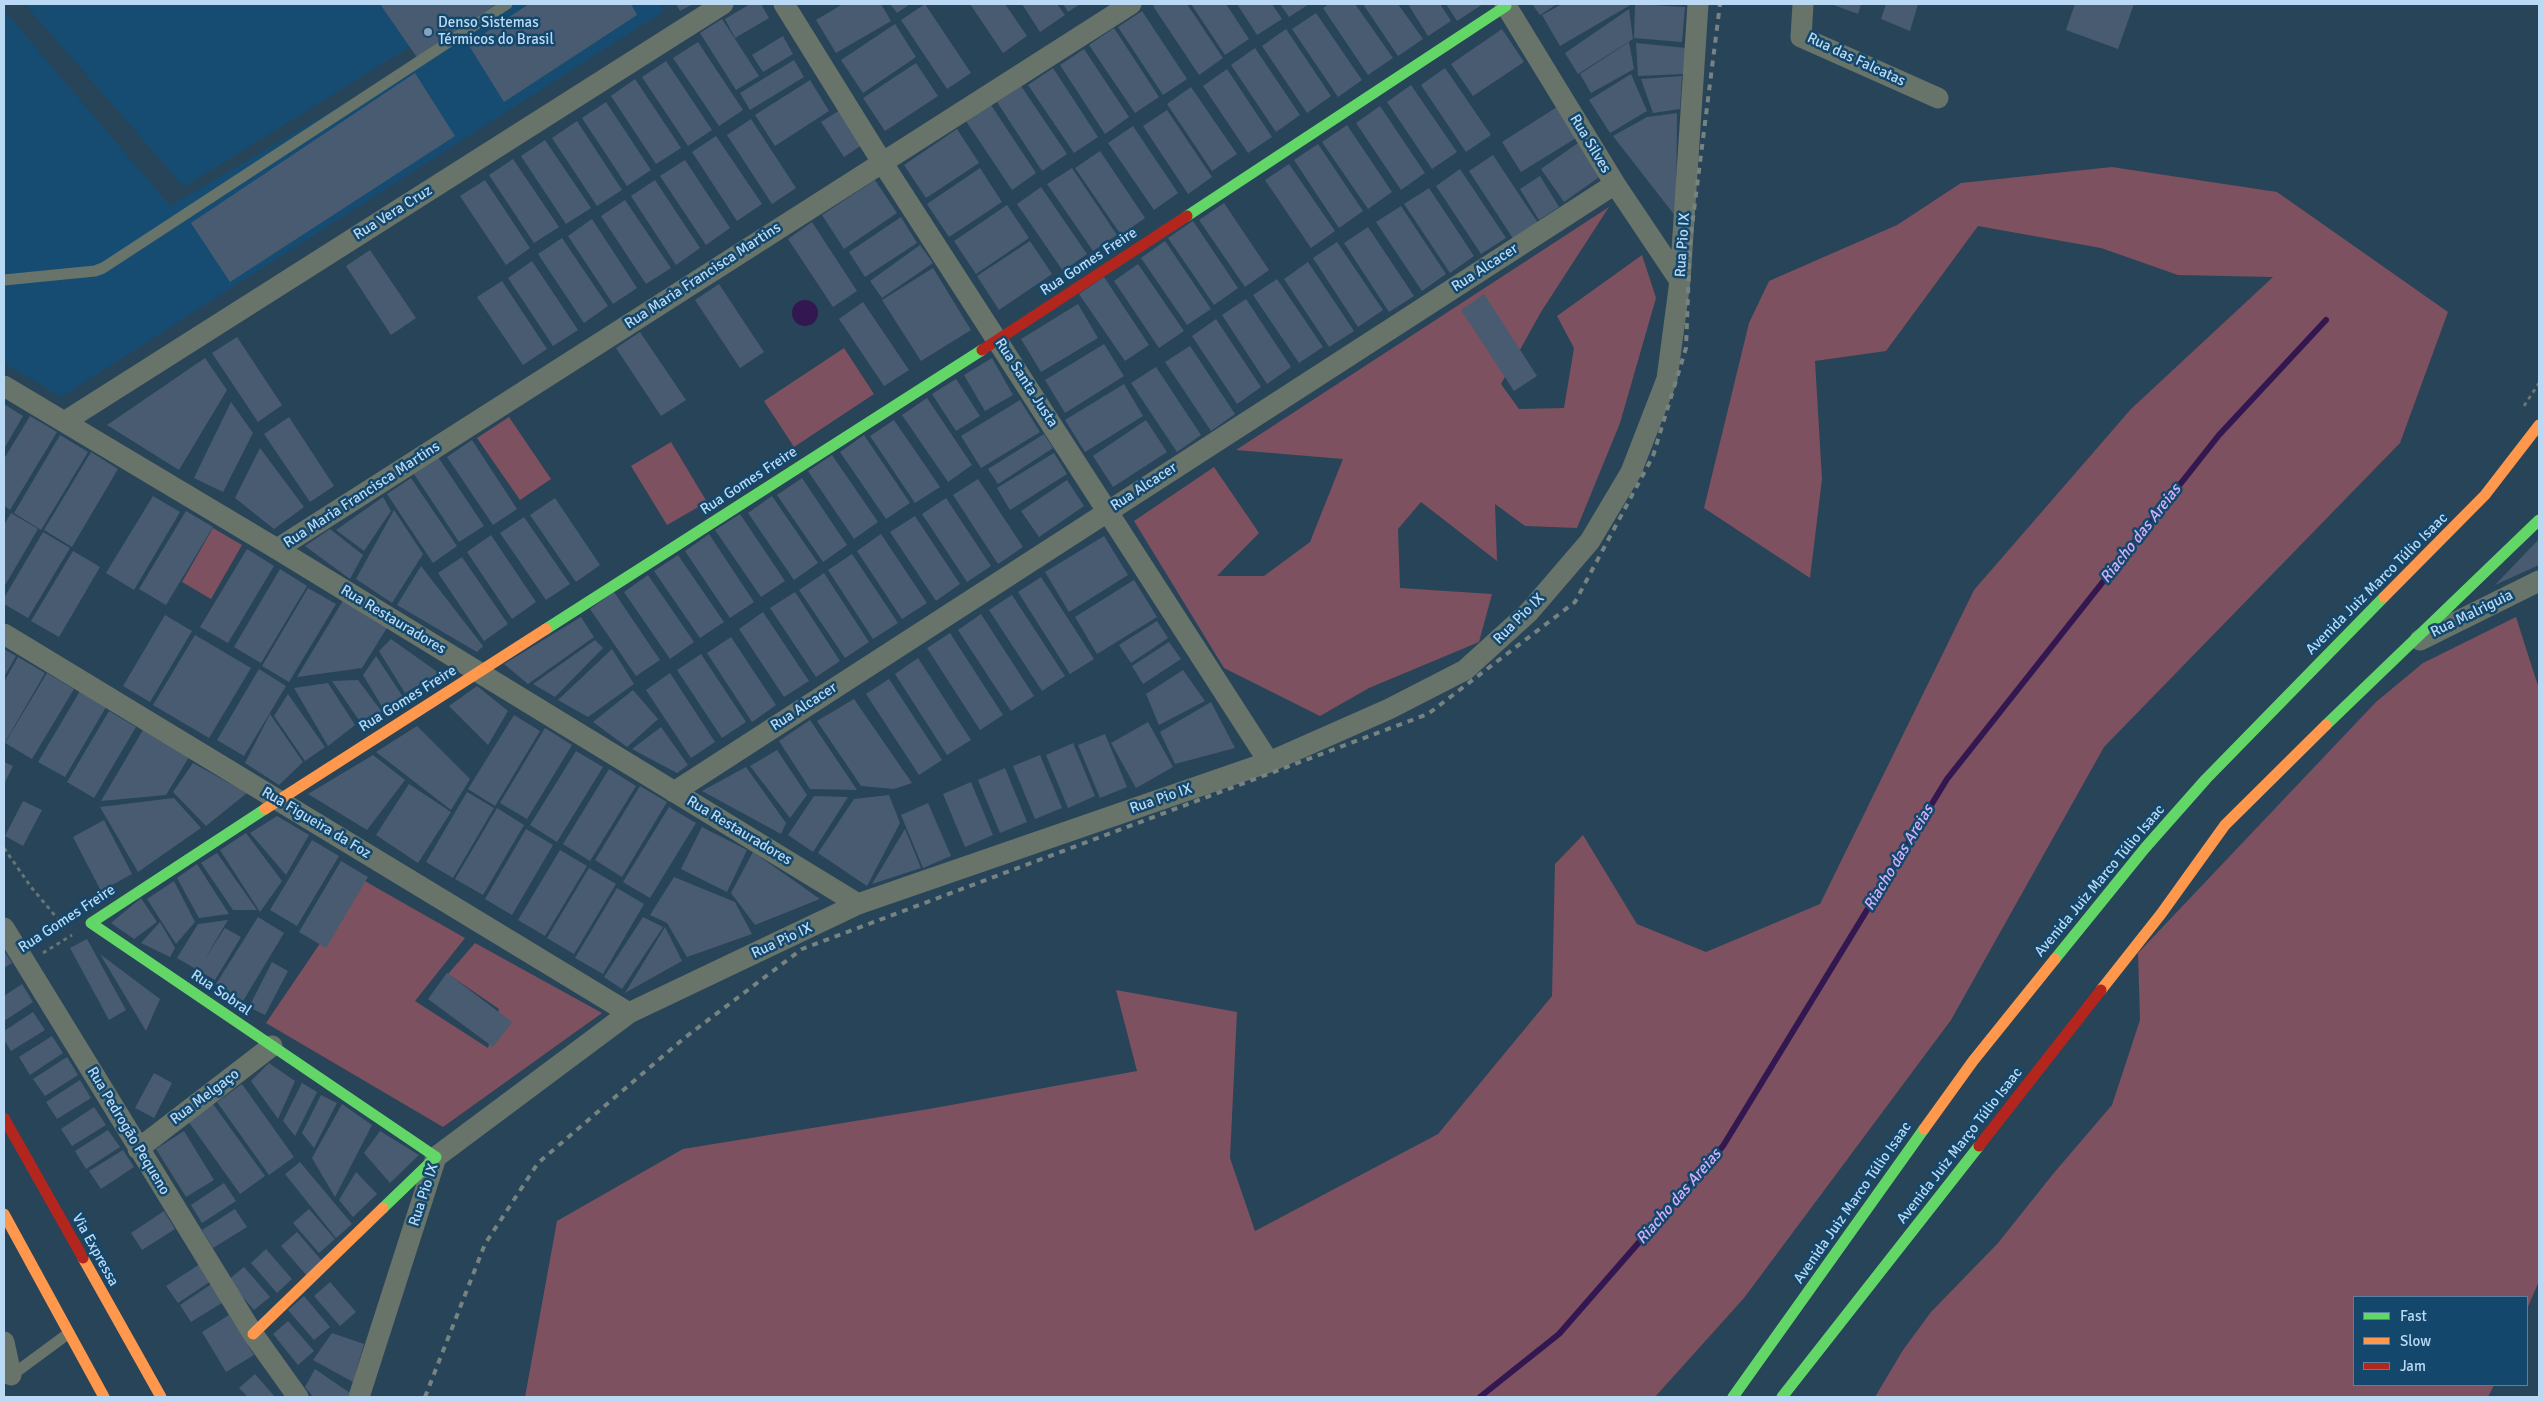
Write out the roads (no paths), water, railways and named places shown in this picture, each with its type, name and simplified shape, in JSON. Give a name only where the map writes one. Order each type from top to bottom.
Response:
[{"type":"main road","name":"Rua Gomes Freire","points":[[91,923],[278,800],[998,340],[1505,5]]},
{"type":"main road","name":"Avenida Juiz Marco Túlio Isaac","points":[[1733,1397],[1972,1061],[2145,848],[2206,779],[2485,495],[2539,425]]},
{"type":"main road","points":[[2404,648],[2539,520]]},
{"type":"main road","name":"Avenida Juiz Março Túlio Isaac","points":[[1782,1397],[2161,914],[2225,824],[2404,648]]},
{"type":"main road","name":"Rua Sobral","points":[[91,923],[436,1158]]},
{"type":"main road","name":"Via Expressa","points":[[4,1118],[161,1397]]},
{"type":"main road","points":[[253,1334],[436,1158]]},
{"type":"main road","points":[[4,1214],[104,1397]]},
{"type":"street","name":"Rua Vera Cruz","points":[[64,422],[723,4]]},
{"type":"street","name":"Rua Santa Justa","points":[[784,4],[882,162],[1269,762]]},
{"type":"street","name":"Rua Maria Francisca Martins","points":[[277,549],[1131,4]]},
{"type":"street","name":"Rua Pio IX","points":[[359,1397],[436,1158],[629,1013],[858,904],[1269,762],[1389,709],[1465,670],[1535,605],[1590,541],[1631,472],[1667,379],[1680,281],[1698,4]]},
{"type":"street","name":"Rua das Falcatas","points":[[1803,4],[1801,37],[1938,98]]},
{"type":"street","name":"Rua Silves","points":[[1505,5],[1615,184],[1680,281]]},
{"type":"street","name":"Rua Alcacer","points":[[674,792],[1615,184]]},
{"type":"street","name":"Rua Restauradores","points":[[4,386],[277,549],[858,904]]},
{"type":"street","name":"Rua Malriguia","points":[[2404,648],[2539,581]]},
{"type":"street","name":"Rua Figueira da Foz","points":[[4,634],[629,1013]]},
{"type":"street","name":"Rua Pedrogão Pequeno","points":[[4,928],[253,1334],[298,1397]]},
{"type":"street","name":"Rua Melgaço","points":[[138,1149],[272,1046]]},
{"type":"street","points":[[4,1342],[8,1378]]},
{"type":"lane","points":[[4,280],[95,271],[104,268],[507,4]]},
{"type":"lane","points":[[8,1378],[69,1333]]},
{"type":"waterway","name":"Riacho das Areias","points":[[1480,1397],[1559,1334],[1723,1146],[1947,779],[2219,435],[2326,320]]},
{"type":"railway","points":[[425,1397],[485,1244],[538,1163],[683,1039],[802,949],[1428,714],[1575,602],[1653,456],[1686,348],[1690,242],[1720,4]]},
{"type":"place","name":"Denso Sistemas Térmicos do Brasil","points":[[428,32]]}]
